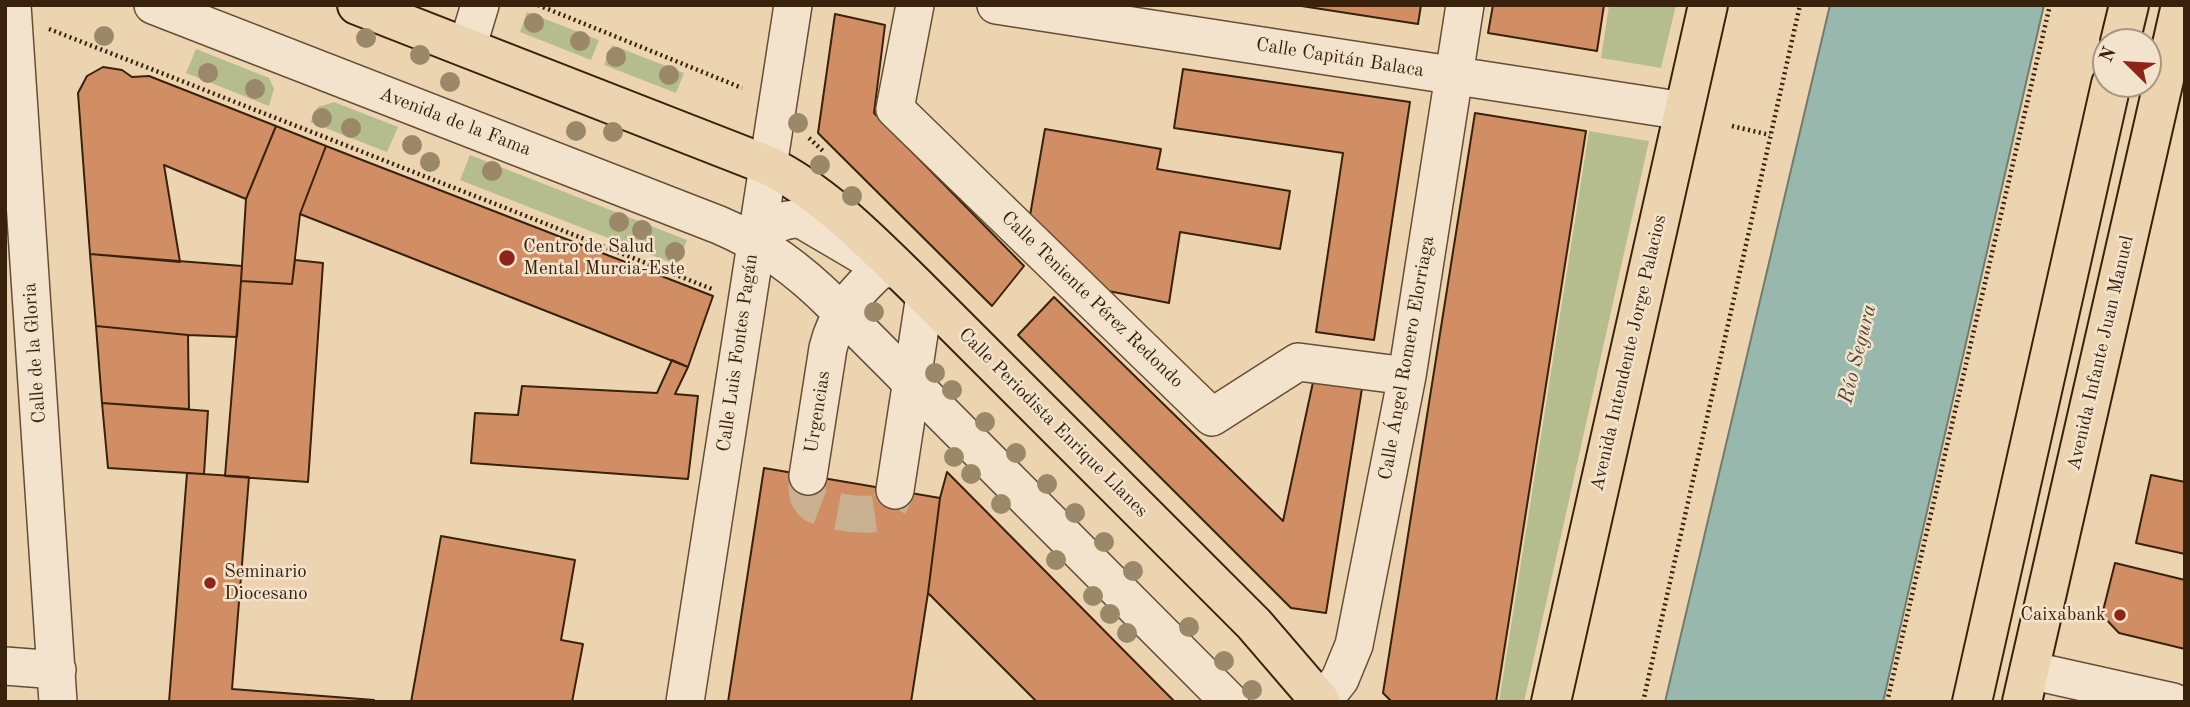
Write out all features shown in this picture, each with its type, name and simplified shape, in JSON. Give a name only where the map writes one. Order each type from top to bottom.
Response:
[{"type":"main road","points":[[357,5],[767,165]]},
{"type":"main road","name":"Avenida Intendente Jorge Palacios","points":[[1550,702],[1708,5]]},
{"type":"main road","points":[[2123,28],[2129,5]]},
{"type":"main road","name":"Avenida Infante Juan Manuel","points":[[2162,82],[2181,5]]},
{"type":"main road","points":[[1972,702],[2108,98]]},
{"type":"main road","name":"Avenida Infante Juan Manuel","points":[[2025,686],[2158,98]]},
{"type":"main road","name":"Calle Periodista Enrique Llanes","points":[[767,165],[810,191],[921,291],[1254,624],[1321,702]]},
{"type":"street","name":"Avenida de la Fama","points":[[153,5],[755,241]]},
{"type":"street","points":[[467,48],[480,5]]},
{"type":"street","name":"Calle Luis Fontes Pagán","points":[[685,702],[793,5]]},
{"type":"street","name":"Calle Teniente Pérez Redondo","points":[[915,5],[895,109],[1212,417],[1298,362],[1407,376]]},
{"type":"street","name":"Calle Capitán Balaca","points":[[996,5],[1166,18],[1454,75],[1684,111]]},
{"type":"street","name":"Calle Ángel Romero Elorriaga","points":[[1321,702],[1340,679],[1354,645],[1407,376],[1465,5]]},
{"type":"street","name":"Calle de la Gloria","points":[[12,10],[57,686]]},
{"type":"street","points":[[2162,84],[2185,42]]},
{"type":"street","points":[[895,490],[912,383],[921,291],[801,219],[789,219],[772,226],[755,241],[800,272],[842,312],[912,383],[1230,702]]},
{"type":"street","name":"Urgencias","points":[[808,475],[828,348],[842,312],[857,290],[884,267]]},
{"type":"street","points":[[5,666],[57,686]]},
{"type":"street","points":[[2025,686],[2173,702]]},
{"type":"path","points":[[1643,702],[1800,5]]},
{"type":"path","points":[[1887,702],[2050,5]]},
{"type":"path","points":[[12,10],[722,293],[719,323],[742,327]]},
{"type":"path","points":[[1732,126],[1770,135]]},
{"type":"green space","points":[[1609,5],[1676,5],[1661,68],[1601,58]]},
{"type":"green space","points":[[527,12],[599,40],[591,60],[520,32]]},
{"type":"green space","points":[[612,45],[684,73],[676,93],[604,65]]},
{"type":"green space","points":[[196,49],[269,78],[274,89],[269,106],[186,73]]},
{"type":"green space","points":[[334,102],[398,127],[387,152],[310,122],[318,107]]},
{"type":"green space","points":[[1589,131],[1649,141],[1524,702],[1499,702]]},
{"type":"green space","points":[[470,155],[687,240],[677,265],[460,180]]},
{"type":"water","name":"Río Segura","points":[[1830,5],[2044,5],[1883,702],[1665,702]]},
{"type":"building","points":[[1295,5],[1421,5],[1418,24]]},
{"type":"building","points":[[1493,5],[1604,5],[1597,51],[1488,33]]},
{"type":"building","points":[[835,14],[885,25],[874,113],[1024,266],[992,306],[818,133]]},
{"type":"building","points":[[103,67],[122,70],[132,77],[149,76],[276,126],[246,199],[164,165],[180,262],[90,254],[78,93],[87,76]]},
{"type":"building","points":[[1183,69],[1410,102],[1374,340],[1316,332],[1343,153],[1174,128]]},
{"type":"building","points":[[1475,113],[1586,131],[1496,702],[1392,702],[1383,693]]},
{"type":"building","points":[[276,126],[326,146],[300,214],[292,284],[241,281],[246,199]]},
{"type":"building","points":[[1045,129],[1161,149],[1157,169],[1290,191],[1280,249],[1180,232],[1169,303],[1088,287],[1028,227]]},
{"type":"building","points":[[326,146],[713,296],[688,367],[300,214]]},
{"type":"building","points":[[90,254],[242,266],[237,337],[96,326]]},
{"type":"building","points":[[295,260],[323,263],[308,482],[225,476],[241,281],[292,284]]},
{"type":"building","points":[[1054,297],[1283,521],[1315,373],[1363,382],[1326,613],[1291,608],[1018,335]]},
{"type":"building","points":[[96,326],[188,335],[189,409],[102,403]]},
{"type":"building","points":[[672,360],[688,367],[675,394],[698,396],[688,479],[471,463],[475,413],[518,415],[522,386],[657,393]]},
{"type":"building","points":[[102,403],[208,411],[204,474],[108,468]]},
{"type":"building","points":[[764,468],[940,498],[911,702],[728,702]]},
{"type":"building","points":[[947,472],[1175,702],[1037,702],[928,593],[940,498]]},
{"type":"building","name":"Seminario Diocesano","points":[[187,473],[249,477],[232,689],[374,702],[169,702]]},
{"type":"building","points":[[2151,475],[2185,482],[2185,554],[2136,543]]},
{"type":"building","points":[[441,536],[575,560],[561,640],[583,644],[572,702],[411,702]]},
{"type":"building","points":[[2115,563],[2185,580],[2185,649],[2119,633],[2102,615]]},
{"type":"tunnel","points":[[808,476],[807,493],[812,502],[845,513],[881,512],[889,506],[895,490]]},
{"type":"place","name":"Centro de Salud Mental Murcia-Este","points":[[507,258]]},
{"type":"place","name":"Seminario Diocesano","points":[[210,583]]},
{"type":"place","name":"Caixabank","points":[[2120,615]]}]
